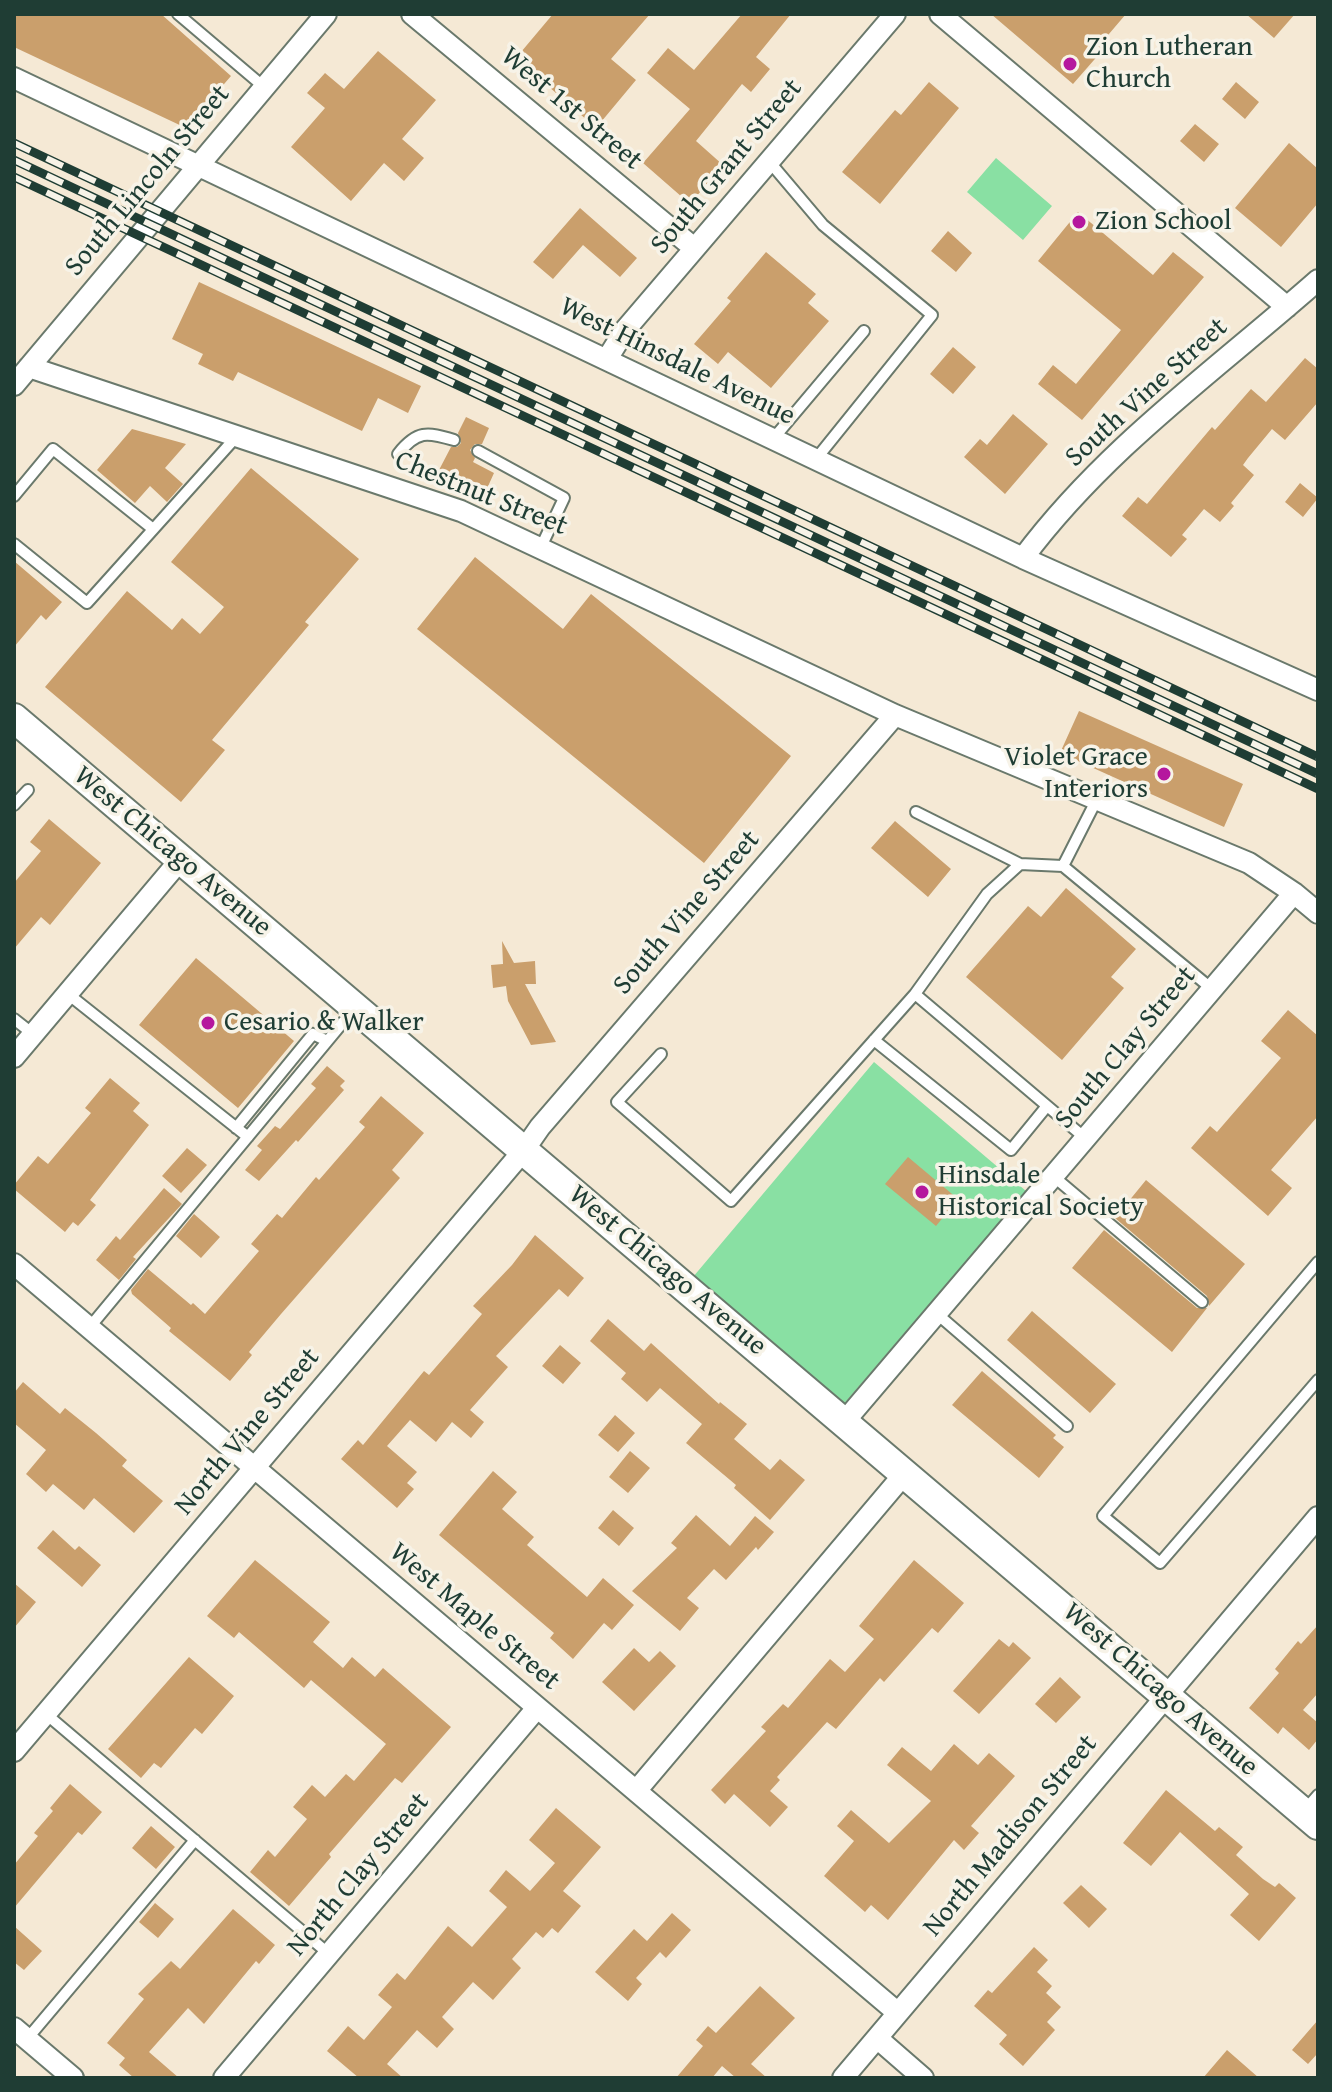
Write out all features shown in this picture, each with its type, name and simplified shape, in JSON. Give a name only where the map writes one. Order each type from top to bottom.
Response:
[{"type":"main road","name":"West Chicago Avenue","points":[[15,719],[1166,1695],[1313,1811]]},
{"type":"street","name":"South Lincoln Street","points":[[14,385],[326,14]]},
{"type":"street","name":"West 1st Street","points":[[412,14],[694,248]]},
{"type":"street","name":"South Grant Street","points":[[607,359],[625,330],[895,14]]},
{"type":"street","points":[[940,14],[1287,307]]},
{"type":"street","name":"West Hinsdale Avenue","points":[[14,78],[1023,558],[1318,690]]},
{"type":"street","name":"South Vine Street","points":[[1023,558],[1046,527],[1141,430],[1318,280]]},
{"type":"street","name":"Chestnut Street","points":[[29,367],[461,511],[895,715],[1249,863],[1318,913]]},
{"type":"street","name":"South Vine Street","points":[[524,1150],[540,1127],[895,715]]},
{"type":"street","points":[[14,1057],[181,859]]},
{"type":"street","name":"South Clay Street","points":[[844,1422],[1294,893]]},
{"type":"street","name":"North Vine Street","points":[[14,1751],[524,1150]]},
{"type":"street","name":"West Maple Street","points":[[14,1264],[898,2013]]},
{"type":"street","points":[[636,1791],[905,1473]]},
{"type":"street","name":"North Madison Street","points":[[877,2038],[1318,1517]]},
{"type":"street","name":"North Clay Street","points":[[224,2078],[537,1708]]},
{"type":"street","points":[[20,2034],[73,2078]]},
{"type":"street","points":[[843,2078],[877,2038],[923,2078]]},
{"type":"lane","points":[[178,14],[264,87]]},
{"type":"lane","points":[[768,160],[823,225],[932,315],[816,459]]},
{"type":"lane","points":[[773,439],[864,331]]},
{"type":"lane","points":[[398,454],[408,441],[419,435],[432,434],[454,440]]},
{"type":"lane","points":[[14,544],[87,603],[237,436]]},
{"type":"lane","points":[[14,496],[53,449],[153,529]]},
{"type":"lane","points":[[478,451],[564,498],[541,547]]},
{"type":"lane","points":[[14,805],[28,790]]},
{"type":"lane","points":[[1063,866],[1097,799]]},
{"type":"lane","points":[[916,812],[1020,864],[1063,866],[1212,989]]},
{"type":"lane","points":[[661,1054],[617,1102],[731,1201],[915,994],[987,894],[1020,864]]},
{"type":"lane","points":[[68,994],[248,1137]]},
{"type":"lane","points":[[915,994],[1085,1138]]},
{"type":"lane","points":[[89,1328],[356,1007]]},
{"type":"lane","points":[[14,1019],[33,1034]]},
{"type":"lane","points":[[236,1128],[313,1034],[327,1041]]},
{"type":"lane","points":[[874,1040],[1011,1150],[1047,1106]]},
{"type":"lane","points":[[1053,1176],[1202,1302]]},
{"type":"lane","points":[[1318,1262],[1103,1516],[1160,1563],[1318,1380]]},
{"type":"lane","points":[[936,1313],[1067,1426]]},
{"type":"lane","points":[[46,1714],[329,1954]]},
{"type":"lane","points":[[20,2034],[195,1840]]},
{"type":"green space","points":[[996,158],[1052,206],[1023,240],[967,192]]},
{"type":"green space","points":[[874,1062],[1026,1191],[843,1405],[693,1277]]},
{"type":"building","points":[[14,14],[161,14],[231,76],[186,128],[14,47]]},
{"type":"building","points":[[553,14],[650,14],[611,59],[636,80],[596,128],[516,58]]},
{"type":"building","points":[[742,14],[791,14],[756,57],[770,69],[751,92],[742,84],[696,141],[723,165],[690,204],[643,163],[690,109],[647,73],[668,48],[694,70]]},
{"type":"building","name":"Zion Lutheran Church","points":[[991,14],[1126,14],[1103,41],[1108,44],[1073,84]]},
{"type":"building","points":[[1246,14],[1295,14],[1274,38]]},
{"type":"building","points":[[378,51],[436,100],[402,139],[424,158],[404,181],[384,163],[351,201],[291,147],[325,108],[307,93],[325,73],[344,89]]},
{"type":"building","points":[[929,82],[959,108],[880,204],[842,172],[895,110],[901,115]]},
{"type":"building","points":[[1236,82],[1259,102],[1245,119],[1222,99]]},
{"type":"building","points":[[1195,124],[1219,144],[1204,162],[1180,141]]},
{"type":"building","points":[[1289,143],[1318,169],[1318,203],[1281,247],[1235,208]]},
{"type":"building","points":[[580,208],[637,258],[620,277],[583,245],[553,279],[533,262]]},
{"type":"building","points":[[1078,212],[1153,275],[1173,252],[1204,277],[1082,420],[1038,384],[1053,365],[1076,384],[1121,330],[1038,261]]},
{"type":"building","points":[[948,231],[972,253],[956,272],[931,251]]},
{"type":"building","points":[[766,252],[816,294],[808,303],[829,321],[771,388],[728,352],[718,364],[694,344],[731,301],[727,298]]},
{"type":"building","points":[[199,282],[421,386],[408,413],[378,398],[362,431],[238,372],[233,381],[198,364],[203,354],[172,339]]},
{"type":"building","points":[[953,347],[976,367],[953,394],[930,374]]},
{"type":"building","points":[[1305,358],[1318,369],[1318,402],[1285,440],[1272,429],[1248,458],[1243,465],[1254,475],[1220,522],[1204,509],[1182,535],[1187,539],[1171,557],[1122,516],[1138,497],[1147,504],[1212,427],[1215,430],[1251,389],[1266,402]]},
{"type":"building","points":[[1013,414],[1048,444],[1005,494],[964,457],[980,439],[987,445]]},
{"type":"building","points":[[466,417],[489,428],[482,444],[475,444],[470,450],[475,458],[473,462],[494,473],[485,493],[439,470],[451,447],[461,443],[458,433]]},
{"type":"building","points":[[132,429],[186,444],[165,468],[183,484],[167,502],[150,486],[135,503],[97,470]]},
{"type":"building","points":[[251,468],[359,559],[305,622],[309,625],[212,740],[225,750],[181,802],[45,687],[127,591],[172,630],[182,618],[200,634],[224,607],[171,562]]},
{"type":"building","points":[[1300,483],[1318,498],[1303,517],[1285,502]]},
{"type":"building","points":[[475,557],[563,629],[591,594],[791,756],[704,863],[417,629]]},
{"type":"building","points":[[14,561],[62,602],[46,620],[41,615],[14,647]]},
{"type":"building","name":"Violet Grace Interiors","points":[[1079,711],[1243,784],[1224,827],[1060,753]]},
{"type":"building","points":[[49,819],[101,863],[50,925],[41,917],[14,949],[14,883],[41,851],[30,842]]},
{"type":"building","points":[[895,821],[951,869],[928,897],[871,848]]},
{"type":"building","points":[[1066,888],[1136,949],[1111,977],[1124,988],[1062,1060],[966,977],[1028,906],[1041,917]]},
{"type":"building","points":[[502,941],[514,963],[535,961],[536,984],[525,984],[556,1042],[531,1045],[508,1001],[506,986],[493,988],[491,965],[503,964]]},
{"type":"building","points":[[196,958],[294,1041],[238,1108],[139,1025]]},
{"type":"building","points":[[1288,1010],[1318,1036],[1318,1116],[1271,1170],[1292,1188],[1268,1216],[1191,1148],[1210,1126],[1217,1132],[1281,1058],[1261,1041]]},
{"type":"building","points":[[327,1066],[345,1081],[340,1086],[344,1090],[259,1181],[245,1170],[262,1150],[257,1146],[275,1126],[280,1129],[316,1088],[311,1084]]},
{"type":"building","points":[[110,1078],[140,1103],[133,1111],[149,1125],[90,1200],[96,1205],[78,1226],[73,1222],[65,1232],[14,1189],[14,1185],[38,1156],[48,1164],[91,1113],[85,1108]]},
{"type":"building","points":[[381,1096],[424,1133],[392,1170],[400,1178],[249,1352],[252,1355],[230,1381],[169,1331],[171,1328],[131,1290],[148,1269],[205,1314],[259,1251],[251,1244],[277,1214],[282,1218],[316,1177],[319,1180],[365,1127],[359,1122]]},
{"type":"building","points":[[187,1148],[207,1165],[181,1193],[162,1176]]},
{"type":"building","name":"Hinsdale Historical Society","points":[[908,1157],[958,1199],[936,1226],[885,1184]]},
{"type":"building","points":[[1146,1180],[1245,1264],[1209,1306],[1207,1296],[1115,1218]]},
{"type":"building","points":[[164,1188],[182,1204],[133,1257],[136,1259],[119,1280],[96,1260],[116,1236],[120,1240]]},
{"type":"building","points":[[194,1214],[220,1237],[201,1258],[176,1236]]},
{"type":"building","points":[[1104,1230],[1197,1308],[1207,1308],[1172,1352],[1072,1268]]},
{"type":"building","points":[[535,1235],[584,1278],[568,1297],[559,1289],[496,1356],[508,1367],[470,1410],[484,1422],[471,1438],[452,1422],[436,1442],[410,1420],[387,1446],[417,1472],[407,1483],[414,1489],[397,1508],[341,1459],[358,1440],[363,1445],[424,1371],[429,1375],[482,1314],[473,1306],[512,1265]]},
{"type":"building","points":[[1032,1311],[1116,1384],[1090,1413],[1007,1340]]},
{"type":"building","points":[[608,1319],[644,1351],[651,1343],[719,1404],[747,1424],[734,1439],[770,1470],[780,1459],[805,1480],[770,1520],[734,1488],[736,1485],[686,1443],[702,1424],[660,1388],[647,1402],[621,1379],[626,1373],[590,1341]]},
{"type":"building","points":[[560,1345],[581,1363],[563,1384],[542,1366]]},
{"type":"building","points":[[982,1371],[1056,1435],[1053,1438],[1064,1447],[1039,1478],[952,1405]]},
{"type":"building","points":[[23,1382],[60,1414],[65,1408],[96,1433],[127,1460],[122,1466],[163,1501],[134,1533],[94,1498],[84,1510],[53,1484],[46,1492],[26,1474],[46,1450],[14,1423],[14,1393]]},
{"type":"building","points":[[615,1415],[635,1433],[618,1452],[598,1435]]},
{"type":"building","points":[[630,1451],[650,1468],[628,1493],[609,1477]]},
{"type":"building","points":[[493,1471],[517,1492],[502,1509],[534,1537],[527,1545],[587,1597],[603,1578],[634,1605],[612,1630],[604,1623],[573,1659],[550,1638],[554,1633],[439,1535]]},
{"type":"building","points":[[613,1510],[634,1528],[619,1546],[598,1528]]},
{"type":"building","points":[[696,1515],[730,1546],[755,1516],[774,1532],[726,1580],[714,1569],[687,1598],[699,1608],[680,1631],[632,1591],[677,1548],[671,1543]]},
{"type":"building","points":[[53,1530],[75,1550],[79,1546],[101,1565],[82,1587],[37,1548]]},
{"type":"building","points":[[255,1560],[330,1622],[313,1642],[343,1668],[352,1657],[375,1677],[383,1668],[451,1727],[402,1783],[395,1778],[289,1906],[250,1872],[268,1850],[275,1857],[307,1819],[293,1807],[312,1785],[325,1797],[346,1774],[354,1781],[386,1744],[311,1680],[304,1688],[239,1632],[234,1638],[207,1616]]},
{"type":"building","points":[[914,1560],[964,1603],[938,1633],[932,1628],[884,1682],[880,1678],[836,1729],[827,1722],[777,1777],[780,1780],[770,1791],[788,1807],[770,1827],[734,1794],[725,1804],[711,1790],[766,1731],[761,1727],[783,1704],[788,1708],[830,1659],[845,1672],[874,1639],[859,1626]]},
{"type":"building","points":[[14,1583],[36,1602],[14,1628]]},
{"type":"building","points":[[1318,1625],[1318,1693],[1303,1710],[1318,1723],[1318,1739],[1309,1750],[1283,1727],[1278,1734],[1249,1708],[1279,1673],[1275,1669],[1298,1641],[1301,1644]]},
{"type":"building","points":[[999,1639],[1009,1647],[1013,1642],[1031,1658],[979,1714],[953,1691]]},
{"type":"building","points":[[634,1648],[649,1662],[660,1651],[676,1666],[634,1711],[602,1682]]},
{"type":"building","points":[[189,1657],[234,1696],[202,1734],[195,1728],[161,1768],[154,1763],[141,1778],[108,1749]]},
{"type":"building","points":[[1060,1677],[1081,1697],[1056,1723],[1035,1704]]},
{"type":"building","points":[[954,1744],[978,1765],[989,1753],[1015,1776],[971,1826],[979,1833],[964,1850],[954,1840],[888,1920],[871,1905],[865,1912],[824,1876],[854,1841],[837,1826],[851,1810],[889,1843],[931,1801],[887,1765],[902,1747],[931,1771]]},
{"type":"building","points":[[70,1784],[102,1812],[82,1835],[78,1832],[14,1908],[14,1865],[38,1836],[34,1833]]},
{"type":"building","points":[[1166,1790],[1215,1831],[1219,1827],[1243,1847],[1236,1855],[1263,1879],[1275,1887],[1279,1883],[1296,1898],[1259,1941],[1230,1915],[1249,1894],[1180,1832],[1151,1866],[1123,1843]]},
{"type":"building","points":[[556,1808],[601,1847],[563,1891],[581,1906],[558,1933],[552,1928],[543,1938],[536,1932],[512,1959],[521,1968],[493,2000],[473,1982],[442,2017],[454,2029],[437,2048],[417,2030],[387,2064],[403,2078],[359,2078],[327,2051],[348,2026],[364,2040],[392,2007],[378,1995],[397,1973],[405,1980],[448,1926],[472,1947],[507,1907],[489,1891],[506,1870],[530,1891],[555,1863],[529,1840]]},
{"type":"building","points":[[151,1826],[175,1847],[156,1869],[132,1848]]},
{"type":"building","points":[[1081,1885],[1107,1909],[1089,1928],[1063,1903]]},
{"type":"building","points":[[155,1903],[174,1919],[158,1938],[139,1922]]},
{"type":"building","points":[[233,1909],[275,1945],[259,1964],[256,1961],[204,2024],[188,2008],[149,2052],[179,2078],[134,2078],[119,2065],[125,2058],[107,2043],[144,1999],[138,1994],[171,1961],[180,1969]]},
{"type":"building","points":[[672,1913],[691,1930],[666,1958],[660,1952],[636,1978],[642,1984],[628,2001],[595,1972],[634,1929],[647,1941]]},
{"type":"building","points":[[14,1926],[42,1951],[24,1970],[14,1962]]},
{"type":"building","points":[[1034,1947],[1048,1960],[1037,1972],[1052,1986],[1046,1993],[1061,2007],[1047,2022],[1055,2030],[1023,2066],[999,2044],[1007,2035],[974,2006],[988,1990],[992,1993]]},
{"type":"building","points":[[760,1986],[795,2018],[751,2064],[767,2078],[736,2078],[722,2066],[712,2078],[676,2078],[703,2046],[696,2040],[708,2026],[716,2033]]},
{"type":"building","points":[[1318,2020],[1318,2053],[1308,2064],[1292,2050]]},
{"type":"building","points":[[1227,2050],[1259,2078],[1203,2078]]},
{"type":"railway","points":[[14,143],[1318,757]]},
{"type":"railway","points":[[14,160],[1318,774]]},
{"type":"railway","points":[[14,177],[1318,789]]},
{"type":"place","name":"Zion Lutheran Church","points":[[1070,64]]},
{"type":"place","name":"Zion School","points":[[1079,222]]},
{"type":"place","name":"Violet Grace Interiors","points":[[1164,774]]},
{"type":"place","name":"Cesario & Walker","points":[[208,1023]]},
{"type":"place","name":"Hinsdale Historical Society","points":[[922,1192]]}]
